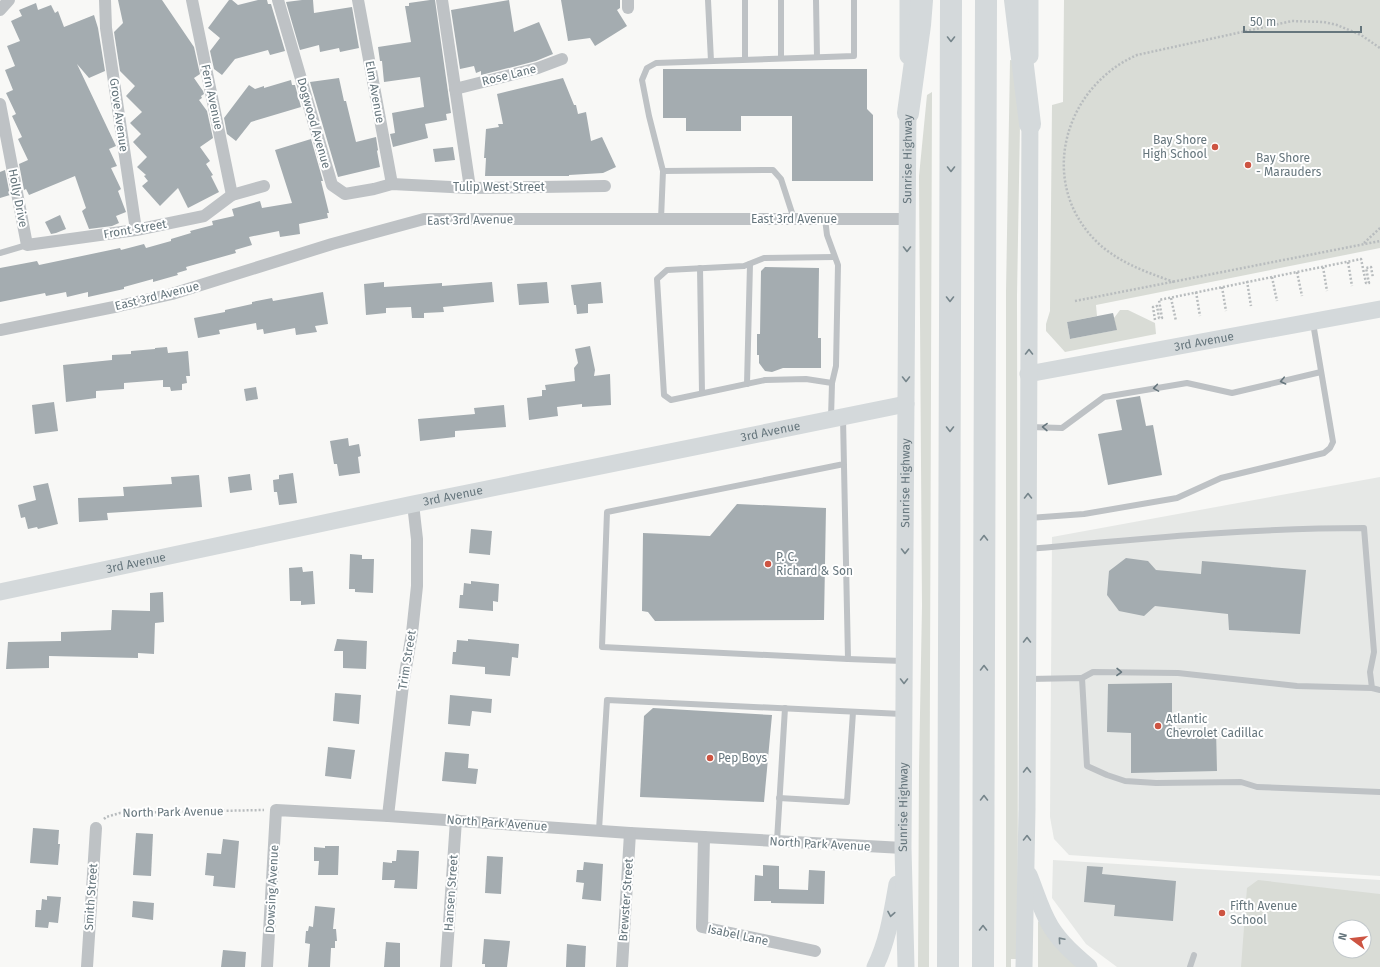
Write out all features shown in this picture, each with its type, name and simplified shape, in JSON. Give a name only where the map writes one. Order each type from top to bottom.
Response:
[{"type":"highway","points":[[908,113],[922,0]]},
{"type":"highway","points":[[948,967],[951,0]]},
{"type":"highway","points":[[983,967],[986,0]]},
{"type":"highway","points":[[1015,0],[1030,124]]},
{"type":"main road","name":"Sunrise Highway","points":[[906,967],[903,848],[908,0]]},
{"type":"main road","points":[[1024,967],[1029,427],[1030,0]]},
{"type":"main road","name":"3rd Avenue","points":[[1028,374],[1380,309]]},
{"type":"main road","name":"3rd Avenue","points":[[0,592],[413,504],[906,404]]},
{"type":"main road","points":[[875,967],[884,944],[890,922],[903,848]]},
{"type":"main road","points":[[1026,867],[1044,914],[1051,926],[1068,948],[1089,967]]},
{"type":"street","points":[[0,10],[9,0]]},
{"type":"street","name":"Grove Avenue","points":[[105,0],[106,28],[136,230]]},
{"type":"street","name":"Fern Avenue","points":[[192,0],[232,195]]},
{"type":"street","name":"Dogwood Avenue","points":[[278,0],[332,185],[345,194],[392,184]]},
{"type":"street","name":"Elm Avenue","points":[[358,0],[392,184]]},
{"type":"street","points":[[442,0],[470,188]]},
{"type":"street","name":"Rose Lane","points":[[455,89],[538,68],[562,59]]},
{"type":"street","name":"Holly Drive","points":[[0,104],[27,245]]},
{"type":"street","name":"Tulip West Street","points":[[392,184],[470,188],[605,186]]},
{"type":"street","name":"Front Street","points":[[27,245],[136,230],[204,216],[232,195],[264,186]]},
{"type":"street","name":"East 3rd Avenue","points":[[0,330],[172,294],[332,244],[424,220],[907,219]]},
{"type":"street","name":"Trim Street","points":[[388,816],[403,685],[412,633],[417,586],[417,538],[413,504]]},
{"type":"street","name":"North Park Avenue","points":[[276,810],[456,820],[630,833],[903,848]]},
{"type":"street","name":"Dowsing Avenue","points":[[267,967],[276,810]]},
{"type":"street","name":"Hansen Street","points":[[446,967],[456,820]]},
{"type":"street","name":"Smith Street","points":[[87,967],[96,828]]},
{"type":"street","name":"Brewster Street","points":[[622,967],[630,833]]},
{"type":"street","name":"Isabel Lane","points":[[704,837],[702,927],[815,951]]},
{"type":"lane","points":[[708,0],[711,61]]},
{"type":"lane","points":[[745,0],[745,60]]},
{"type":"lane","points":[[781,0],[781,58]]},
{"type":"lane","points":[[816,0],[817,57]]},
{"type":"lane","points":[[661,219],[663,171],[649,116],[642,80],[647,68],[656,63],[854,56],[854,0]]},
{"type":"lane","points":[[663,171],[773,170],[781,179],[794,219]]},
{"type":"lane","points":[[825,219],[827,235],[838,265],[836,366],[832,383],[844,464],[848,659]]},
{"type":"lane","name":"Front Street","points":[[0,253],[27,245]]},
{"type":"lane","points":[[832,383],[806,379],[765,380],[671,400],[664,395],[657,280],[667,270],[744,266],[764,258],[834,257]]},
{"type":"lane","points":[[748,384],[750,264]]},
{"type":"lane","points":[[700,268],[702,393]]},
{"type":"lane","points":[[1028,518],[1084,514],[1177,498],[1221,478],[1324,453],[1330,448],[1333,442],[1313,322]]},
{"type":"lane","points":[[1029,427],[1062,428],[1104,397],[1188,383],[1232,392],[1321,372]]},
{"type":"lane","points":[[844,464],[607,512],[602,646],[904,661]]},
{"type":"lane","points":[[1028,549],[1167,537],[1314,528],[1364,528],[1374,652],[1370,672],[1372,688]]},
{"type":"lane","points":[[1027,679],[1082,678],[1093,672],[1178,673],[1297,686],[1372,688],[1380,690]]},
{"type":"lane","points":[[1082,678],[1086,766],[1108,775],[1125,781],[1156,783],[1241,782],[1257,787],[1380,792]]},
{"type":"lane","points":[[599,830],[606,700],[904,714]]},
{"type":"lane","points":[[776,841],[785,708]]},
{"type":"lane","points":[[779,798],[847,802],[854,712]]},
{"type":"lane","points":[[1190,967],[1194,955]]},
{"type":"path","points":[[1174,282],[1143,271],[1114,256],[1096,241],[1087,231],[1075,211],[1066,184],[1064,158],[1065,145],[1079,106],[1091,89],[1119,64],[1137,55],[1292,21],[1324,22],[1336,25],[1361,35],[1380,48]]},
{"type":"path","points":[[1364,244],[1380,228]]},
{"type":"path","points":[[1075,301],[1380,240]]},
{"type":"path","points":[[1155,320],[1153,306],[1157,306],[1159,318],[1162,318],[1159,300],[1348,262],[1361,260],[1366,283],[1369,283],[1366,268],[1371,267],[1373,278]]},
{"type":"path","points":[[1348,262],[1352,286]]},
{"type":"path","points":[[1323,267],[1327,291]]},
{"type":"path","points":[[1297,272],[1302,296]]},
{"type":"path","points":[[1272,277],[1277,301]]},
{"type":"path","points":[[1247,282],[1251,306]]},
{"type":"path","points":[[1222,287],[1226,311]]},
{"type":"path","points":[[1196,292],[1200,316]]},
{"type":"path","points":[[1171,297],[1176,321]]},
{"type":"path","name":"North Park Avenue","points":[[96,828],[106,817],[120,813],[276,810]]},
{"type":"shaded area","name":"Bay Shore High School","points":[[1064,0],[1380,0],[1380,248],[1096,305],[1097,316],[1067,322],[1070,339],[1116,330],[1114,318],[1120,310],[1128,310],[1155,323],[1156,334],[1065,352],[1046,331],[1046,324],[1050,311],[1052,105],[1063,102]]},
{"type":"shaded area","points":[[1010,60],[1015,61],[1020,124],[1017,296],[1018,959],[1011,959],[1011,967],[1006,967],[1006,292]]},
{"type":"shaded area","points":[[932,92],[929,967],[918,967],[919,768],[922,606],[919,176],[927,95]]},
{"type":"shaded area","name":"Atlantic Chevrolet Cadillac","points":[[1380,477],[1380,876],[1069,855],[1054,839],[1050,817],[1052,537]]},
{"type":"shaded area","name":"Fifth Avenue School","points":[[1053,860],[1380,880],[1380,967],[1117,967],[1086,944],[1052,898]]},
{"type":"shaded area","points":[[1258,880],[1380,894],[1380,967],[1241,967],[1247,888]]},
{"type":"shaded area","points":[[1038,921],[1079,967],[1038,967]]},
{"type":"building","points":[[118,0],[162,0],[194,47],[200,74],[194,78],[204,94],[199,100],[207,111],[213,138],[200,147],[210,161],[206,164],[213,175],[211,176],[219,192],[188,208],[178,188],[160,206],[142,186],[148,181],[144,176],[146,175],[137,167],[147,157],[133,142],[141,134],[130,123],[142,112],[126,96],[135,86],[120,71],[114,32],[123,23]]},
{"type":"building","points":[[229,0],[232,0],[238,5],[258,0],[267,0],[268,4],[271,4],[285,51],[270,55],[268,50],[235,59],[222,75],[214,69],[210,51],[220,38],[208,28]]},
{"type":"building","points":[[313,0],[314,13],[352,7],[359,48],[340,52],[339,48],[320,52],[319,45],[300,50],[286,2]]},
{"type":"building","points":[[435,0],[451,113],[446,114],[447,120],[425,124],[428,138],[393,147],[390,134],[395,133],[392,113],[424,107],[420,77],[384,82],[382,61],[380,61],[378,47],[411,42],[405,6],[409,6],[409,3]]},
{"type":"building","points":[[509,0],[514,32],[539,22],[553,54],[536,61],[481,75],[481,71],[476,73],[474,66],[460,69],[451,10]]},
{"type":"building","points":[[561,0],[620,0],[620,8],[617,10],[627,26],[595,46],[590,38],[568,41]]},
{"type":"building","points":[[36,3],[38,10],[51,5],[55,13],[58,11],[64,27],[94,15],[98,28],[105,71],[89,78],[77,64],[116,146],[109,149],[117,166],[111,168],[121,189],[118,191],[126,212],[116,216],[119,223],[112,226],[89,229],[82,211],[86,208],[75,176],[29,195],[26,189],[24,190],[19,164],[28,160],[18,139],[22,137],[12,116],[16,114],[6,93],[13,90],[5,70],[15,66],[7,46],[20,41],[11,21],[22,16],[19,10]]},
{"type":"building","points":[[663,69],[867,69],[867,109],[873,115],[873,181],[792,181],[792,116],[741,116],[741,131],[686,131],[686,118],[663,118]]},
{"type":"building","points":[[339,78],[356,142],[376,137],[380,167],[338,177],[310,82]]},
{"type":"building","points":[[563,78],[574,105],[576,105],[578,114],[586,112],[591,141],[602,137],[616,167],[603,173],[569,176],[485,176],[486,158],[484,158],[486,129],[499,127],[498,124],[503,124],[497,94]]},
{"type":"building","points":[[291,80],[292,85],[295,85],[301,107],[251,122],[236,141],[227,134],[224,118],[249,85],[255,89],[264,86],[264,88]]},
{"type":"building","points":[[311,139],[323,181],[321,181],[329,213],[327,213],[328,218],[299,224],[300,234],[280,237],[279,231],[249,237],[252,245],[235,250],[236,253],[186,267],[187,270],[177,273],[178,275],[153,282],[153,279],[124,287],[124,289],[88,297],[88,292],[67,297],[66,292],[46,296],[45,293],[0,302],[0,268],[37,261],[39,265],[120,248],[121,250],[144,244],[146,248],[171,241],[171,239],[191,233],[190,231],[213,225],[212,221],[234,216],[232,209],[260,201],[262,208],[292,203],[275,150]]},
{"type":"building","points":[[453,147],[455,160],[435,162],[433,149]]},
{"type":"building","points":[[5,170],[10,195],[0,198],[0,172]]},
{"type":"building","points":[[60,215],[66,229],[51,234],[45,222]]},
{"type":"building","points":[[765,267],[819,268],[818,338],[821,338],[821,368],[783,368],[772,372],[765,371],[759,363],[759,355],[757,355],[757,334],[760,334],[761,271]]},
{"type":"building","points":[[384,282],[384,287],[442,283],[442,286],[492,282],[494,302],[443,307],[444,312],[424,313],[424,318],[412,318],[411,307],[386,308],[386,313],[366,315],[364,284]]},
{"type":"building","points":[[547,282],[549,303],[519,305],[517,284]]},
{"type":"building","points":[[601,282],[603,303],[588,304],[588,313],[577,314],[571,285]]},
{"type":"building","points":[[323,292],[328,324],[315,326],[317,332],[296,335],[295,328],[264,334],[263,329],[257,330],[256,323],[219,330],[220,334],[198,338],[194,318],[225,312],[225,310],[252,304],[252,302],[272,298],[273,301]]},
{"type":"building","points":[[1113,313],[1117,330],[1070,339],[1067,322]]},
{"type":"building","points":[[590,346],[595,370],[594,376],[610,374],[611,405],[582,407],[582,404],[557,407],[558,416],[529,420],[527,398],[542,396],[542,390],[546,390],[545,385],[575,381],[574,368],[578,363],[575,349]]},
{"type":"building","points":[[167,347],[168,353],[188,351],[190,376],[186,376],[187,383],[182,384],[182,390],[171,391],[170,387],[163,387],[163,380],[124,383],[124,389],[96,391],[96,398],[66,402],[63,365],[112,360],[112,355],[131,354],[131,351]]},
{"type":"building","points":[[256,387],[258,399],[246,401],[244,389]]},
{"type":"building","points":[[1140,396],[1146,426],[1153,425],[1162,475],[1108,485],[1098,434],[1122,430],[1116,400]]},
{"type":"building","points":[[54,402],[58,431],[35,434],[32,405]]},
{"type":"building","points":[[504,405],[506,427],[455,431],[455,437],[420,441],[418,419],[475,414],[474,408]]},
{"type":"building","points":[[348,438],[349,446],[359,444],[361,456],[358,457],[360,473],[339,476],[337,464],[334,464],[330,441]]},
{"type":"building","points":[[293,473],[297,503],[279,505],[277,492],[274,492],[273,480],[279,479],[279,475]]},
{"type":"building","points":[[250,474],[252,490],[230,493],[228,477]]},
{"type":"building","points":[[199,475],[202,507],[107,513],[108,520],[79,522],[78,498],[124,496],[123,487],[172,484],[171,477]]},
{"type":"building","points":[[48,483],[58,524],[38,529],[37,527],[28,529],[25,517],[21,518],[18,505],[36,500],[33,486]]},
{"type":"building","points":[[737,504],[826,508],[824,620],[655,621],[648,612],[642,611],[643,533],[710,536]]},
{"type":"building","points":[[471,529],[492,531],[490,555],[469,553]]},
{"type":"building","points":[[350,554],[362,555],[362,559],[374,559],[373,593],[355,592],[355,589],[349,589]]},
{"type":"building","points":[[1126,558],[1148,561],[1156,570],[1201,574],[1202,561],[1306,570],[1300,634],[1229,630],[1228,614],[1155,606],[1144,616],[1119,611],[1107,595],[1109,571]]},
{"type":"building","points":[[302,567],[303,572],[313,571],[315,604],[301,605],[301,601],[290,601],[289,568]]},
{"type":"building","points":[[471,581],[499,584],[498,602],[493,601],[493,611],[459,608],[460,595],[463,595],[464,583],[471,584]]},
{"type":"building","points":[[163,592],[164,622],[155,623],[154,654],[138,653],[138,658],[49,656],[49,668],[6,669],[8,642],[61,641],[61,632],[111,630],[112,610],[150,611],[150,593]]},
{"type":"building","points":[[337,639],[367,641],[366,669],[343,668],[343,651],[334,651]]},
{"type":"building","points":[[468,639],[519,644],[518,658],[512,657],[510,676],[485,674],[485,667],[452,664],[453,652],[456,652],[457,640],[468,641]]},
{"type":"building","points":[[1172,683],[1172,728],[1216,729],[1217,771],[1131,773],[1131,733],[1107,732],[1108,684]]},
{"type":"building","points":[[335,693],[361,695],[359,724],[333,721]]},
{"type":"building","points":[[450,695],[492,699],[491,713],[472,711],[470,726],[448,724]]},
{"type":"building","points":[[653,708],[772,715],[764,802],[640,797],[644,716]]},
{"type":"building","points":[[328,747],[355,750],[351,779],[325,776]]},
{"type":"building","points":[[445,752],[469,754],[468,768],[478,769],[476,784],[442,781]]},
{"type":"building","points":[[33,828],[59,830],[58,844],[60,844],[58,865],[30,863]]},
{"type":"building","points":[[136,833],[153,834],[151,876],[133,875]]},
{"type":"building","points":[[223,839],[239,841],[235,888],[213,886],[214,876],[205,875],[207,853],[221,854]]},
{"type":"building","points":[[325,846],[339,846],[338,875],[318,875],[319,861],[314,861],[314,847],[325,848]]},
{"type":"building","points":[[397,850],[419,851],[417,889],[394,888],[395,880],[382,880],[383,862],[392,863],[392,861],[396,861]]},
{"type":"building","points":[[487,856],[503,857],[501,894],[485,893]]},
{"type":"building","points":[[584,862],[603,864],[601,901],[582,899],[584,883],[576,882],[577,870],[583,870]]},
{"type":"building","points":[[763,865],[779,866],[779,889],[808,890],[809,870],[825,871],[824,904],[771,903],[771,901],[754,901],[755,875],[763,876]]},
{"type":"building","points":[[1087,866],[1103,867],[1102,874],[1176,881],[1173,921],[1114,916],[1115,905],[1084,902]]},
{"type":"building","points":[[47,896],[61,897],[58,923],[49,922],[48,928],[35,927],[36,910],[41,910],[42,899],[47,900]]},
{"type":"building","points":[[133,901],[154,903],[153,920],[132,917]]},
{"type":"building","points":[[315,906],[335,908],[333,929],[336,929],[337,941],[335,941],[335,948],[331,948],[330,967],[308,967],[310,944],[305,943],[306,931],[308,931],[309,926],[313,927]]},
{"type":"building","points":[[484,939],[510,941],[507,967],[485,967],[485,964],[482,964]]},
{"type":"building","points":[[386,942],[400,943],[400,967],[384,967]]},
{"type":"building","points":[[567,944],[586,946],[585,967],[566,967]]},
{"type":"building","points":[[223,950],[246,952],[245,967],[221,967]]},
{"type":"place","name":"Bay Shore High School","points":[[1215,147]]},
{"type":"place","name":"Bay Shore - Marauders","points":[[1248,165]]},
{"type":"place","name":"P. C. Richard & Son","points":[[768,564]]},
{"type":"place","name":"Atlantic Chevrolet Cadillac","points":[[1158,726]]},
{"type":"place","name":"Pep Boys","points":[[710,758]]},
{"type":"place","name":"Fifth Avenue School","points":[[1222,913]]}]
